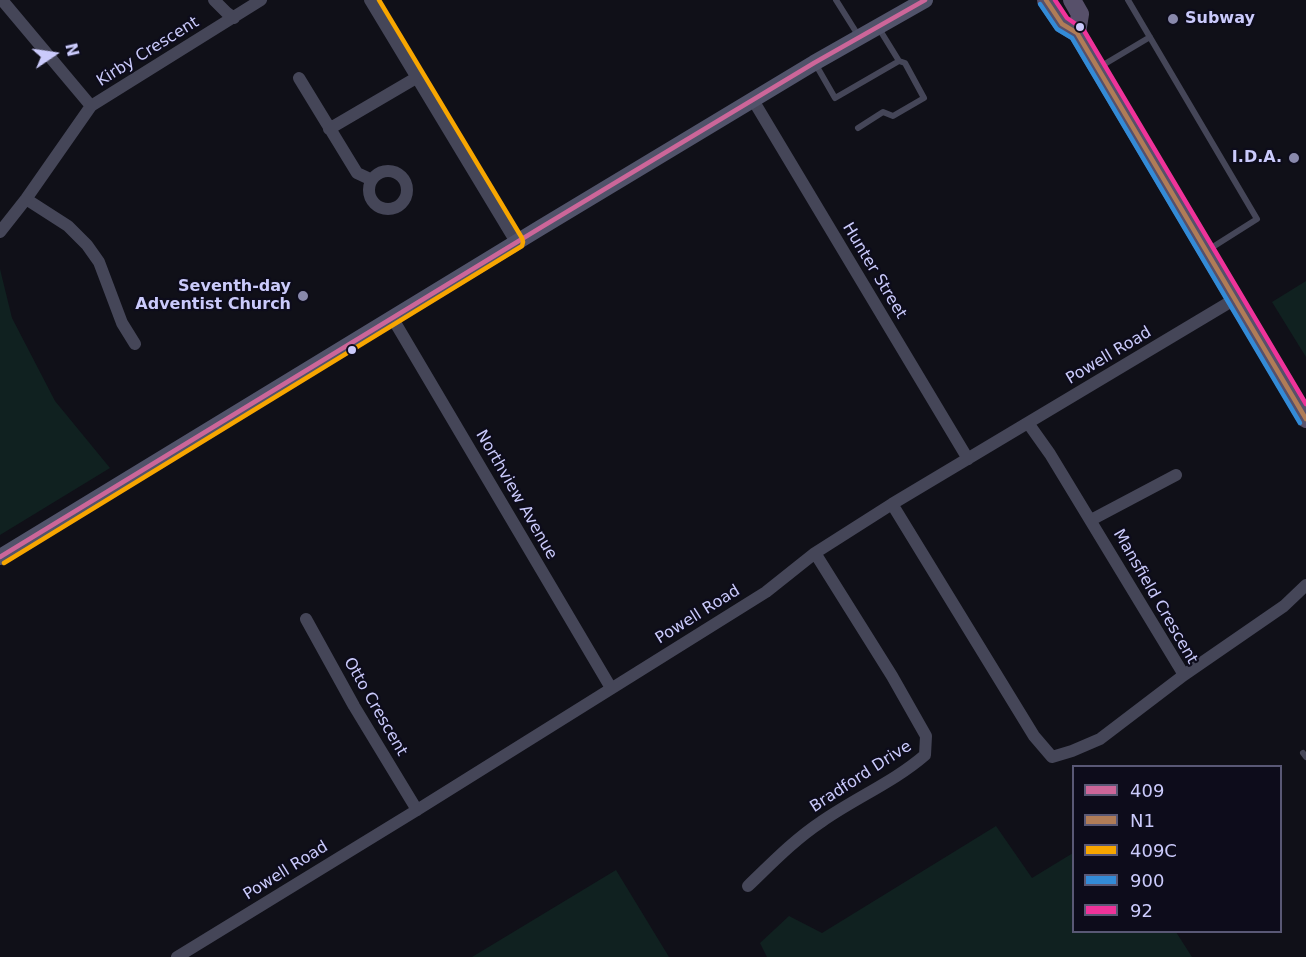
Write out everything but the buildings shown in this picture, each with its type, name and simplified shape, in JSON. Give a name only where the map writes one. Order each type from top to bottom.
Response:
[{"type":"main road","points":[[1046,0],[1062,24],[1077,33],[1306,419]]},
{"type":"main road","points":[[1072,0],[1080,14],[1077,33]]},
{"type":"street","points":[[2,0],[91,106]]},
{"type":"street","points":[[214,0],[234,18]]},
{"type":"street","name":"Kirby Crescent","points":[[0,232],[91,106],[261,0]]},
{"type":"street","points":[[370,0],[516,242]]},
{"type":"street","points":[[0,557],[516,242],[814,63],[925,0]]},
{"type":"street","points":[[299,78],[357,173],[372,180]]},
{"type":"street","points":[[329,129],[416,78]]},
{"type":"street","name":"Hunter Street","points":[[753,100],[968,459]]},
{"type":"street","points":[[26,199],[68,226],[87,244],[99,262],[122,323],[135,344]]},
{"type":"street","name":"Powell Road","points":[[177,957],[766,592],[815,553],[892,504],[1235,299]]},
{"type":"street","name":"Northview Avenue","points":[[393,319],[611,688]]},
{"type":"street","name":"Mansfield Crescent","points":[[892,504],[1034,736],[1052,757],[1100,739],[1184,675],[1050,454],[1028,423]]},
{"type":"street","points":[[1090,520],[1176,475]]},
{"type":"street","name":"Bradford Drive","points":[[748,886],[799,837],[909,769],[925,755],[926,736],[892,676],[815,553]]},
{"type":"street","points":[[1184,675],[1284,606],[1306,585]]},
{"type":"street","name":"Otto Crescent","points":[[306,619],[354,706],[417,810]]},
{"type":"lane","points":[[836,0],[859,37]]},
{"type":"lane","points":[[1128,0],[1257,219],[1206,251]]},
{"type":"lane","points":[[858,128],[883,112],[893,116],[924,98],[905,63],[899,61],[878,26]]},
{"type":"lane","points":[[1098,68],[1150,37]]},
{"type":"lane","points":[[814,63],[835,98],[899,61]]},
{"type":"shaded area","points":[[0,269],[12,318],[55,401],[110,468],[0,535]]},
{"type":"shaded area","points":[[1306,281],[1306,357],[1272,302]]},
{"type":"shaded area","points":[[996,826],[1032,878],[1072,854],[1072,933],[1177,933],[1192,957],[767,957],[760,943],[789,916],[822,933]]},
{"type":"shaded area","points":[[616,870],[669,957],[472,957]]},
{"type":"transit line","name":"409C","points":[[4,563],[522,246],[522,238],[379,0]]},
{"type":"transit line","name":"409","points":[[0,557],[814,63],[925,0]]},
{"type":"transit line","name":"N1","points":[[1046,0],[1062,24],[1077,33],[1306,419]]},
{"type":"transit line","name":"92","points":[[1055,0],[1067,18],[1083,29],[1306,404]]},
{"type":"transit line","name":"900","points":[[1040,4],[1057,29],[1072,38],[1300,423]]},
{"type":"place","name":"Subway","points":[[1173,19]]},
{"type":"place","name":"I.D.A.","points":[[1294,158]]},
{"type":"place","name":"Seventh-day Adventist Church","points":[[303,296]]}]
